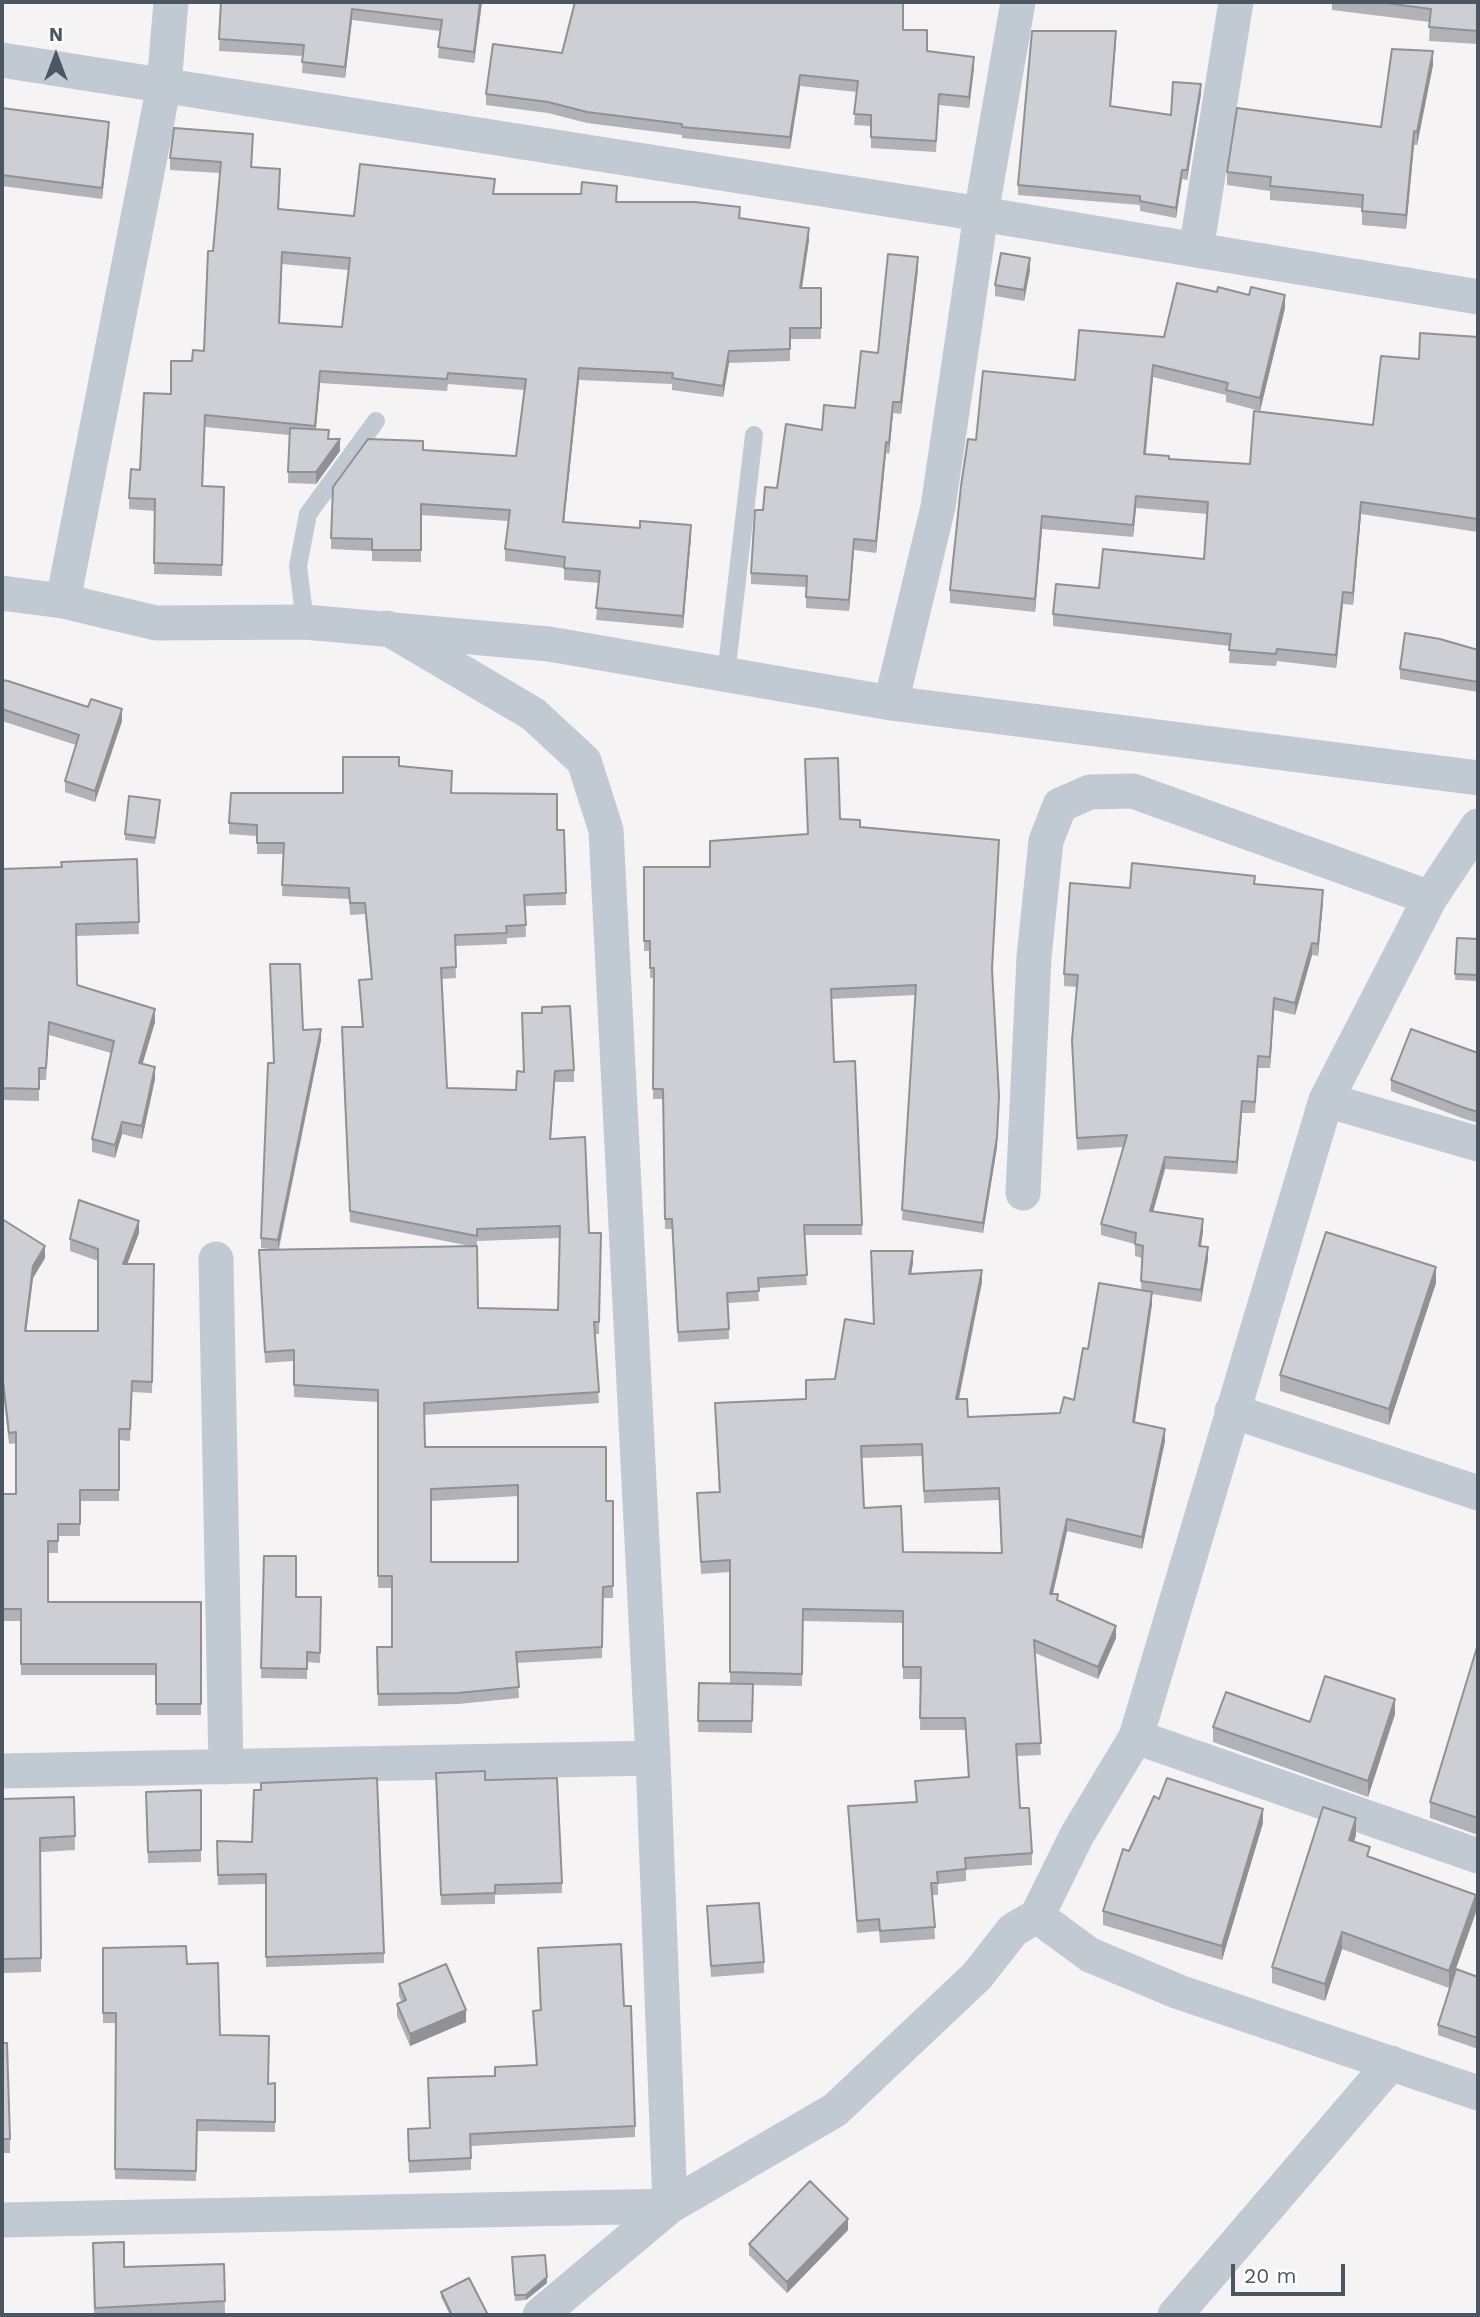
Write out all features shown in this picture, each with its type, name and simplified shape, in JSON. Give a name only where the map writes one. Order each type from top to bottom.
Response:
[{"type":"street","points":[[63,601],[164,85],[171,2]]},
{"type":"street","points":[[891,703],[938,508],[981,214],[1018,2]]},
{"type":"street","points":[[1196,250],[1236,2]]},
{"type":"street","points":[[2,61],[981,214],[1478,297]]},
{"type":"street","points":[[2,593],[63,601],[156,622],[305,622],[549,645],[891,703],[1478,778]]},
{"type":"street","points":[[387,628],[534,715],[544,724],[584,761],[606,830],[653,1758],[670,2206]]},
{"type":"street","points":[[1023,1193],[1041,892],[1046,841],[1060,804],[1090,792],[1133,791],[1430,898]]},
{"type":"street","points":[[540,2315],[670,2206],[835,2110],[977,1976],[1013,1930],[1037,1916],[1077,1835],[1136,1737],[1326,1100],[1430,898],[1478,826]]},
{"type":"street","points":[[1326,1100],[1478,1144]]},
{"type":"street","points":[[216,1259],[226,1767]]},
{"type":"street","points":[[1232,1410],[1478,1493]]},
{"type":"street","points":[[1136,1737],[1478,1856]]},
{"type":"street","points":[[2,1772],[653,1758]]},
{"type":"street","points":[[1037,1916],[1090,1955],[1179,1992],[1478,2093]]},
{"type":"street","points":[[1175,2315],[1391,2063]]},
{"type":"street","points":[[2,2220],[670,2206]]},
{"type":"lane","points":[[305,622],[298,566],[308,514],[376,421]]},
{"type":"lane","points":[[726,674],[754,435]]},
{"type":"building","points":[[221,2],[480,2],[474,52],[438,47],[442,20],[352,9],[345,67],[302,62],[304,45],[219,39]]},
{"type":"building","points":[[575,2],[903,2],[903,30],[927,30],[927,51],[974,57],[969,97],[939,94],[936,141],[871,137],[871,115],[854,114],[858,81],[800,75],[790,137],[682,127],[682,124],[587,112],[548,102],[486,94],[493,44],[562,53]]},
{"type":"building","points":[[1378,2],[1478,2],[1478,31],[1429,27],[1431,9]]},
{"type":"building","points":[[1032,31],[1116,31],[1110,106],[1171,115],[1173,82],[1201,84],[1187,170],[1182,170],[1176,208],[1140,201],[1140,196],[1018,185]]},
{"type":"building","points":[[1392,49],[1433,51],[1417,132],[1414,131],[1406,215],[1362,211],[1363,195],[1270,186],[1271,177],[1227,172],[1237,108],[1381,127]]},
{"type":"building","points":[[2,108],[109,122],[102,188],[2,175]]},
{"type":"building","points":[[174,128],[253,134],[251,167],[280,169],[278,209],[354,216],[360,164],[495,179],[493,194],[581,194],[582,182],[617,186],[616,202],[695,202],[740,207],[739,218],[809,228],[800,288],[821,288],[821,328],[790,328],[790,349],[729,351],[723,386],[672,378],[673,373],[579,368],[563,522],[640,528],[640,521],[691,525],[683,616],[596,608],[600,571],[564,568],[565,557],[505,549],[510,510],[421,504],[421,550],[372,550],[372,539],[331,538],[333,487],[368,439],[423,441],[423,450],[516,456],[526,379],[448,373],[447,379],[320,371],[315,426],[205,415],[202,486],[224,487],[222,565],[154,563],[155,499],[129,498],[131,469],[140,470],[144,393],[171,394],[171,361],[192,361],[193,350],[204,351],[208,251],[213,251],[221,162],[170,158]],"holes":[[[282,252],[350,258],[342,327],[279,323]]]},
{"type":"building","points":[[1001,253],[1030,258],[1024,290],[995,285]]},
{"type":"building","points":[[888,254],[918,257],[901,402],[893,402],[889,443],[886,442],[876,541],[854,539],[849,600],[806,597],[807,576],[751,573],[755,510],[763,510],[765,487],[777,488],[786,424],[822,430],[824,405],[855,408],[861,351],[878,353]]},
{"type":"building","points":[[1177,283],[1217,292],[1218,287],[1249,295],[1251,287],[1285,295],[1260,398],[1226,390],[1228,383],[1153,365],[1144,454],[1169,456],[1169,459],[1250,464],[1254,411],[1373,425],[1381,356],[1419,359],[1420,333],[1478,337],[1478,519],[1361,502],[1353,593],[1343,592],[1336,655],[1277,649],[1276,654],[1229,650],[1231,634],[1053,614],[1056,584],[1099,588],[1103,549],[1204,559],[1208,502],[1136,496],[1133,525],[1042,516],[1035,599],[950,590],[968,439],[976,440],[983,371],[1075,380],[1079,330],[1164,337]]},
{"type":"building","points":[[290,428],[329,430],[328,439],[340,439],[316,472],[288,472]]},
{"type":"building","points":[[1405,633],[1478,650],[1478,682],[1400,669]]},
{"type":"building","points":[[2,680],[88,707],[91,699],[122,709],[95,791],[65,781],[79,735],[2,709]]},
{"type":"building","points":[[343,757],[399,757],[399,766],[452,771],[451,793],[557,794],[557,830],[564,830],[566,893],[524,895],[526,925],[506,926],[507,933],[455,935],[456,967],[441,968],[447,1088],[516,1090],[517,1071],[524,1072],[522,1013],[542,1013],[542,1007],[570,1006],[574,1070],[555,1071],[550,1139],[585,1137],[589,1233],[601,1233],[599,1322],[594,1322],[599,1392],[424,1403],[425,1447],[606,1447],[606,1501],[613,1501],[613,1586],[603,1587],[602,1647],[516,1652],[519,1687],[458,1693],[378,1694],[377,1647],[392,1647],[392,1576],[378,1576],[378,1390],[294,1385],[294,1350],[265,1352],[259,1250],[477,1246],[478,1308],[558,1310],[560,1226],[477,1229],[477,1236],[350,1211],[342,1027],[363,1027],[359,980],[372,979],[365,903],[350,903],[349,888],[282,885],[284,843],[257,843],[257,825],[229,823],[231,793],[343,793]],"holes":[[[518,1485],[518,1562],[431,1562],[431,1489]]]},
{"type":"building","points":[[838,758],[840,819],[860,820],[860,827],[999,840],[992,969],[999,1096],[997,1137],[983,1223],[902,1210],[916,985],[831,989],[834,1062],[855,1061],[862,1225],[804,1225],[807,1275],[758,1278],[759,1291],[727,1293],[729,1329],[678,1332],[672,1219],[665,1219],[663,1089],[653,1089],[654,968],[650,968],[650,941],[644,941],[644,867],[710,867],[710,841],[808,834],[805,759]]},
{"type":"building","points":[[129,796],[160,800],[155,838],[125,834]]},
{"type":"building","points":[[137,859],[139,922],[76,924],[77,985],[155,1009],[139,1063],[155,1067],[142,1126],[122,1122],[115,1145],[92,1139],[114,1041],[49,1022],[46,1068],[39,1068],[39,1089],[2,1088],[2,869],[62,867],[61,862]]},
{"type":"building","points":[[1132,863],[1255,876],[1254,884],[1323,890],[1318,944],[1312,943],[1295,1003],[1274,998],[1270,1057],[1258,1056],[1255,1102],[1242,1101],[1237,1162],[1165,1157],[1150,1211],[1203,1219],[1199,1246],[1208,1247],[1201,1290],[1141,1281],[1143,1246],[1135,1244],[1136,1233],[1101,1224],[1127,1135],[1077,1138],[1072,1040],[1078,975],[1064,974],[1070,883],[1130,888]]},
{"type":"building","points":[[1457,938],[1478,939],[1478,975],[1455,974]]},
{"type":"building","points":[[270,964],[300,964],[303,1030],[321,1029],[278,1240],[261,1238],[268,1063],[274,1063]]},
{"type":"building","points":[[1411,1029],[1478,1053],[1478,1112],[1391,1080]]},
{"type":"building","points":[[79,1200],[139,1221],[123,1264],[154,1264],[152,1382],[132,1381],[130,1429],[119,1429],[119,1490],[80,1490],[80,1524],[58,1524],[58,1541],[48,1541],[48,1602],[201,1602],[201,1704],[156,1704],[156,1664],[21,1664],[21,1609],[2,1609],[2,1494],[16,1494],[16,1432],[9,1433],[2,1381],[2,1219],[45,1246],[33,1266],[25,1331],[98,1331],[98,1249],[70,1239]]},
{"type":"building","points":[[1326,1232],[1436,1267],[1389,1409],[1280,1375]]},
{"type":"building","points":[[871,1251],[913,1251],[909,1274],[982,1270],[956,1399],[967,1399],[968,1417],[1060,1413],[1064,1397],[1074,1400],[1083,1348],[1088,1349],[1099,1283],[1152,1292],[1133,1422],[1165,1429],[1142,1537],[1067,1519],[1050,1594],[1058,1594],[1057,1600],[1116,1626],[1098,1667],[1034,1640],[1041,1743],[1016,1744],[1020,1808],[1029,1808],[1032,1853],[965,1858],[966,1869],[937,1872],[938,1883],[931,1883],[935,1927],[880,1931],[879,1919],[857,1921],[848,1806],[917,1802],[915,1781],[969,1777],[965,1718],[920,1718],[921,1667],[903,1667],[903,1611],[803,1609],[802,1674],[730,1672],[730,1560],[701,1562],[697,1493],[720,1492],[715,1403],[806,1399],[806,1380],[835,1379],[845,1319],[874,1324]],"holes":[[[922,1444],[924,1491],[999,1488],[1002,1553],[903,1552],[901,1506],[864,1508],[861,1446]]]},
{"type":"building","points":[[264,1556],[296,1556],[296,1597],[321,1597],[320,1653],[307,1652],[307,1669],[261,1668]]},
{"type":"building","points":[[1478,1644],[1478,1818],[1430,1802]]},
{"type":"building","points":[[1325,1676],[1395,1699],[1368,1781],[1213,1727],[1226,1692],[1310,1722]]},
{"type":"building","points":[[699,1683],[753,1684],[752,1721],[698,1721]]},
{"type":"building","points":[[485,1771],[485,1780],[557,1778],[562,1883],[495,1885],[495,1893],[441,1895],[436,1773]]},
{"type":"building","points":[[377,1778],[384,1953],[266,1957],[266,1874],[218,1875],[217,1841],[252,1842],[254,1790],[261,1790],[261,1783]]},
{"type":"building","points":[[1167,1778],[1263,1809],[1222,1946],[1103,1911],[1123,1849],[1129,1851],[1154,1796],[1159,1799]]},
{"type":"building","points":[[201,1790],[201,1850],[148,1852],[146,1792]]},
{"type":"building","points":[[74,1797],[75,1836],[40,1838],[41,1958],[2,1959],[2,1799]]},
{"type":"building","points":[[1323,1807],[1356,1818],[1349,1840],[1370,1847],[1367,1856],[1476,1895],[1449,1971],[1342,1932],[1325,1984],[1272,1967]]},
{"type":"building","points":[[759,1903],[764,1962],[711,1966],[707,1906]]},
{"type":"building","points":[[621,1944],[624,2006],[631,2006],[635,2126],[470,2134],[471,2158],[409,2161],[408,2129],[430,2128],[428,2078],[495,2076],[495,2067],[537,2065],[533,2011],[541,2010],[538,1948]]},
{"type":"building","points":[[186,1946],[187,1964],[218,1963],[220,2035],[269,2036],[268,2084],[275,2083],[275,2122],[197,2120],[196,2171],[115,2169],[116,2013],[103,2013],[103,1948]]},
{"type":"building","points":[[446,1964],[466,2010],[410,2034],[397,2004],[406,2000],[399,1984]]},
{"type":"building","points":[[1456,1969],[1478,1977],[1478,2038],[1438,2025]]},
{"type":"building","points":[[2,2043],[7,2043],[10,2139],[2,2139]]},
{"type":"building","points":[[810,2181],[848,2219],[787,2282],[749,2244]]},
{"type":"building","points":[[124,2242],[124,2267],[224,2264],[225,2301],[95,2308],[93,2243]]},
{"type":"building","points":[[545,2255],[547,2277],[526,2295],[515,2295],[512,2257]]},
{"type":"building","points":[[469,2278],[487,2313],[452,2315],[441,2292]]}]
